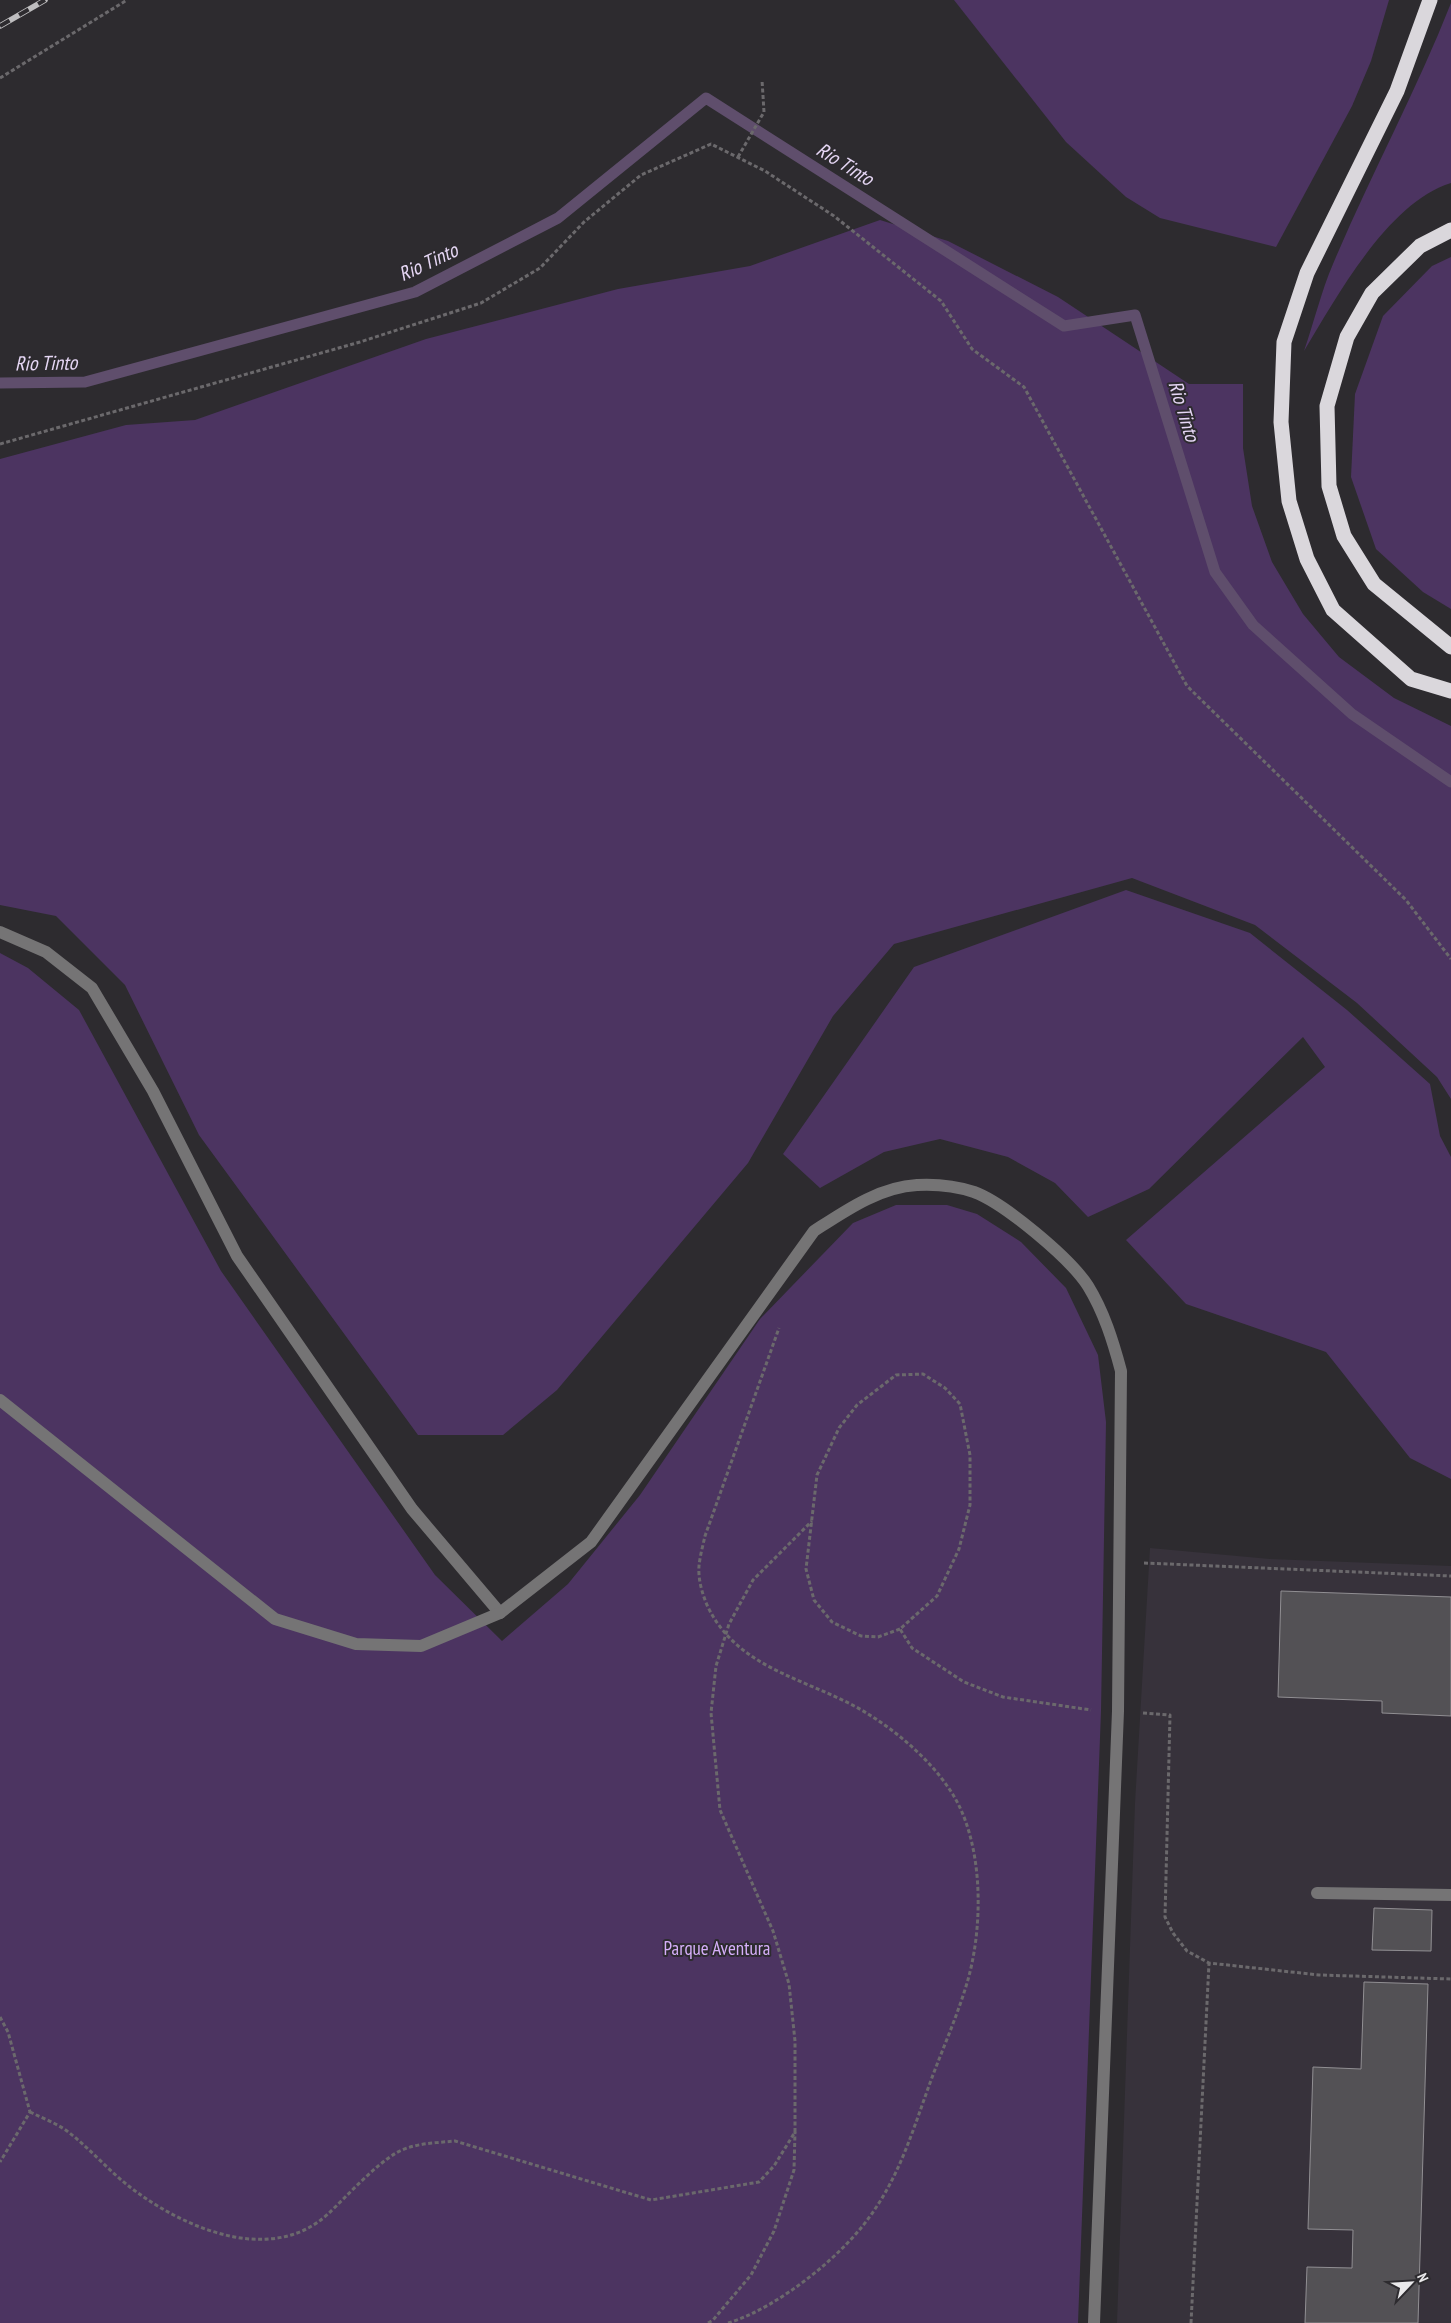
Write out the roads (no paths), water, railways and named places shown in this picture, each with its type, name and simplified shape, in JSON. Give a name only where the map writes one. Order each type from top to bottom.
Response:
[{"type":"highway","points":[[1430,0],[1396,91],[1307,273],[1284,342],[1281,422],[1289,501],[1307,559],[1332,610],[1411,679],[1451,691]]},
{"type":"highway","points":[[1451,230],[1420,246],[1372,293],[1347,337],[1327,406],[1329,486],[1344,536],[1374,584],[1451,647]]},
{"type":"lane","points":[[0,932],[46,952],[92,988],[153,1091],[237,1256],[412,1509],[500,1613]]},
{"type":"lane","points":[[0,1400],[275,1619],[356,1644],[421,1646],[500,1613],[591,1542],[814,1231],[842,1213],[881,1192],[916,1185],[951,1186],[975,1193],[1011,1214],[1052,1248],[1087,1285],[1109,1327],[1121,1371],[1118,1712],[1094,2323]]},
{"type":"lane","points":[[1317,1893],[1451,1895]]},
{"type":"waterway","name":"Rio Tinto","points":[[0,383],[85,382],[415,292],[558,218],[706,98],[1064,326],[1135,315],[1215,572],[1253,625],[1352,714],[1451,782]]},
{"type":"railway","points":[[0,26],[45,0]]},
{"type":"park label","name":"Parque Aventura","points":[[717,1948]]}]
